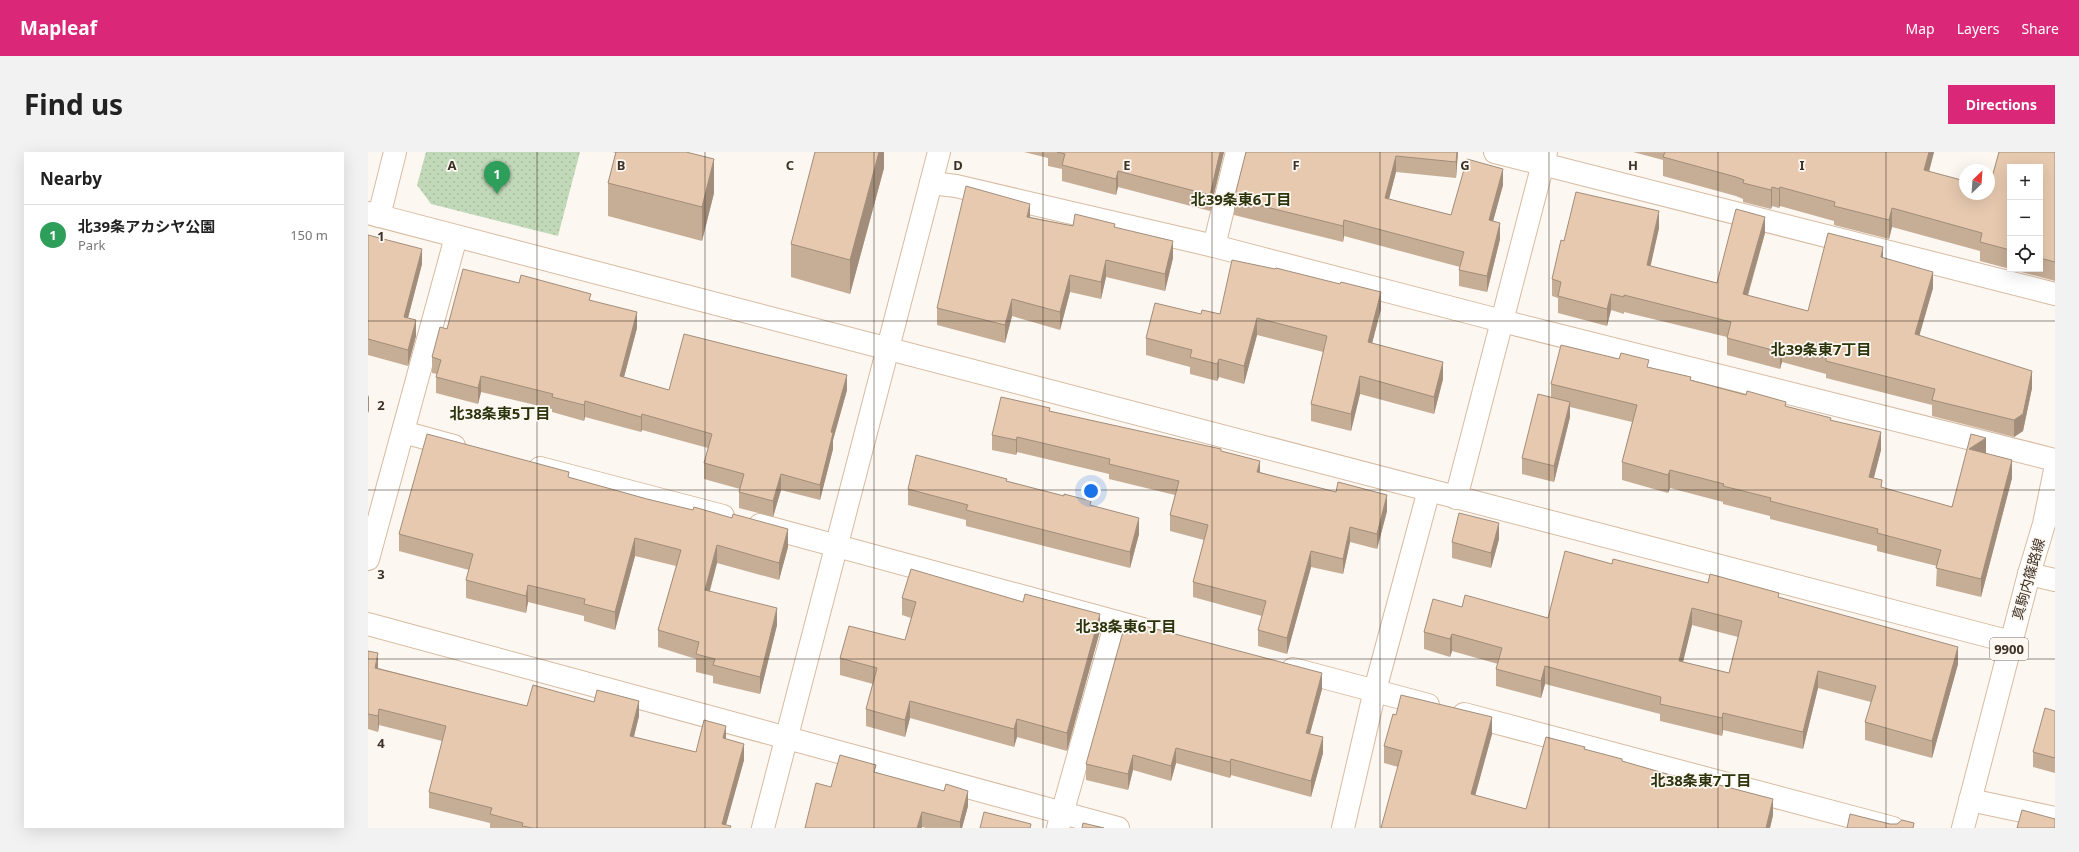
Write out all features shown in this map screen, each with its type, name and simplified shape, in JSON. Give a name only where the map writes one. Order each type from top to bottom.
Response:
[{"type":"street","points":[[395,152],[373,215],[2011,642]]},
{"type":"street","points":[[763,828],[879,379],[889,350],[939,152]]},
{"type":"street","points":[[1214,246],[1237,152]]},
{"type":"street","points":[[1495,152],[1544,158],[2055,294]]},
{"type":"street","points":[[1456,498],[1544,158]]},
{"type":"street","points":[[932,183],[956,186],[1214,246],[1502,321],[2055,460]]},
{"type":"street","points":[[368,559],[456,237]]},
{"type":"street","points":[[403,432],[472,450]]},
{"type":"street","points":[[517,462],[837,545],[1177,638]]},
{"type":"street","name":"真駒内篠路線","points":[[1963,828],[2029,574],[2044,524],[2055,470]]},
{"type":"street","points":[[1343,828],[1375,690],[1429,490]]},
{"type":"street","points":[[2029,574],[2055,580]]},
{"type":"street","points":[[1060,820],[1116,622]]},
{"type":"street","points":[[368,624],[787,739],[1060,820],[1118,828]]},
{"type":"street","points":[[1275,664],[1893,828]]},
{"type":"street","points":[[1970,800],[2055,818]]},
{"type":"green space","points":[[426,152],[580,152],[558,236],[431,204],[417,185]]},
{"type":"building","points":[[616,152],[686,152],[714,159],[702,207],[608,183]]},
{"type":"building","points":[[815,152],[879,152],[850,260],[791,244]]},
{"type":"building","points":[[1057,152],[1220,152],[1210,195],[1118,171],[1116,179],[1062,165],[1065,154]]},
{"type":"building","points":[[1246,152],[1457,152],[1456,162],[1396,156],[1385,198],[1451,215],[1467,159],[1503,169],[1489,220],[1500,223],[1487,276],[1459,270],[1464,252],[1344,220],[1343,226],[1234,199]]},
{"type":"building","points":[[1665,152],[1929,152],[1924,170],[1959,179],[1959,200],[1995,200],[1995,166],[1999,152],[2055,152],[2055,262],[2043,259],[2043,164],[2007,164],[2007,249],[1980,242],[1982,233],[1892,208],[1889,220],[1834,206],[1835,202],[1780,187],[1779,189],[1772,187],[1771,190],[1743,183],[1744,180],[1736,177],[1663,157]]},
{"type":"building","points":[[966,186],[1030,204],[1027,217],[1073,226],[1075,214],[1115,224],[1114,227],[1173,241],[1165,274],[1106,260],[1101,282],[1070,275],[1060,312],[1012,299],[1005,325],[937,308]]},
{"type":"building","points":[[1576,192],[1659,211],[1647,265],[1717,283],[1736,209],[1765,217],[1743,294],[1808,311],[1828,233],[1883,247],[1881,257],[1933,272],[1915,334],[2032,371],[2023,414],[2014,420],[1932,400],[1935,389],[1826,361],[1826,358],[1782,345],[1780,352],[1727,338],[1731,322],[1624,295],[1624,297],[1611,294],[1607,309],[1558,296],[1561,282],[1552,279],[1561,240],[1564,241]]},
{"type":"building","points":[[368,235],[422,249],[404,317],[416,320],[408,350],[368,339]]},
{"type":"building","points":[[1232,260],[1276,268],[1340,284],[1341,282],[1381,292],[1368,342],[1443,362],[1434,397],[1360,376],[1351,414],[1311,404],[1327,336],[1257,318],[1244,366],[1219,359],[1217,364],[1190,357],[1192,350],[1146,338],[1155,303],[1201,314],[1202,310],[1220,314]]},
{"type":"building","points":[[463,269],[519,283],[521,275],[591,294],[589,300],[637,312],[620,376],[669,390],[684,334],[847,375],[831,432],[833,433],[820,485],[781,474],[773,501],[739,492],[744,474],[704,463],[712,434],[642,414],[641,417],[585,401],[584,405],[552,397],[553,394],[481,376],[478,388],[436,377],[441,360],[432,357],[440,327],[447,329]]},
{"type":"building","points":[[1561,345],[1619,359],[1621,353],[1649,360],[1647,367],[1691,377],[1690,380],[1746,395],[1747,391],[1786,402],[1785,406],[1831,418],[1830,420],[1881,432],[1869,477],[1882,480],[1881,487],[1952,507],[1971,434],[1986,438],[1969,449],[2012,460],[1981,579],[1936,568],[1941,550],[1877,533],[1878,529],[1770,501],[1771,498],[1723,486],[1724,484],[1670,470],[1668,475],[1622,462],[1637,405],[1551,384]]},
{"type":"building","points":[[1538,394],[1570,402],[1554,466],[1522,458]]},
{"type":"building","points":[[1001,397],[1050,408],[1049,411],[1221,449],[1221,451],[1260,461],[1257,472],[1336,492],[1338,482],[1387,495],[1377,534],[1350,527],[1343,559],[1311,551],[1287,638],[1258,630],[1266,601],[1193,582],[1208,525],[1170,515],[1179,481],[1109,464],[1110,459],[1017,437],[1016,440],[992,435]]},
{"type":"building","points":[[427,434],[569,472],[568,477],[647,499],[693,510],[694,507],[732,518],[733,514],[788,529],[779,563],[717,545],[705,590],[777,608],[760,677],[713,665],[715,659],[696,654],[699,642],[658,630],[681,550],[635,538],[615,612],[584,604],[585,599],[528,585],[526,596],[466,580],[473,554],[399,534]]},
{"type":"building","points":[[916,455],[1007,479],[1006,481],[1064,496],[1064,494],[1091,501],[1090,505],[1139,518],[1130,552],[966,510],[968,505],[908,489]]},
{"type":"building","points":[[1459,513],[1499,523],[1491,553],[1452,542]]},
{"type":"building","points":[[1565,551],[1612,564],[1613,559],[1708,583],[1710,574],[1779,593],[1778,597],[1958,647],[1932,741],[1865,722],[1876,686],[1818,671],[1803,732],[1723,713],[1722,718],[1660,704],[1661,697],[1545,666],[1541,681],[1496,669],[1502,648],[1452,634],[1450,639],[1424,632],[1433,599],[1462,607],[1465,595],[1548,618]],"holes":[[[1692,608],[1742,621],[1729,673],[1679,661]]]},
{"type":"building","points":[[911,569],[1023,602],[1025,594],[1100,614],[1067,733],[1017,719],[1014,729],[910,701],[905,720],[866,709],[877,668],[840,658],[849,626],[905,640],[916,602],[902,598]]},
{"type":"building","points":[[1126,621],[1322,673],[1306,733],[1323,737],[1311,781],[1231,759],[1230,762],[1176,748],[1171,766],[1133,755],[1128,774],[1086,764]]},
{"type":"building","points":[[368,651],[378,653],[375,668],[527,706],[533,685],[594,702],[597,690],[639,701],[630,736],[696,752],[704,720],[726,726],[723,738],[744,744],[722,824],[731,826],[730,828],[533,828],[522,826],[523,823],[490,814],[492,808],[429,792],[446,726],[379,709],[378,716],[368,714]]},
{"type":"building","points":[[1401,695],[1492,717],[1471,794],[1526,809],[1546,737],[1585,747],[1584,749],[1622,759],[1622,761],[1667,774],[1703,783],[1704,781],[1773,799],[1766,828],[1381,828],[1402,751],[1384,746],[1393,714],[1396,715]]},
{"type":"building","points":[[2045,708],[2055,711],[2055,758],[2033,752]]},
{"type":"building","points":[[840,755],[876,765],[874,772],[944,791],[946,784],[968,791],[960,822],[922,812],[917,828],[805,828],[816,783],[831,787]]},
{"type":"building","points":[[2022,810],[2055,819],[2055,828],[2017,828]]},
{"type":"building","points":[[984,812],[1031,824],[1030,828],[980,828]]},
{"type":"building","points":[[1850,814],[1890,824],[1897,824],[1902,820],[1914,823],[1913,828],[1847,828]]},
{"type":"building","points":[[1083,823],[1104,828],[1082,828]]},
{"type":"place","name":"北39条アカシヤ公園","points":[[497,194]]},
{"type":"district","name":"北39条東6丁目","points":[[1241,199]]},
{"type":"district","name":"北39条東7丁目","points":[[1821,349]]},
{"type":"district","name":"北38条東5丁目","points":[[500,413]]},
{"type":"district","name":"北38条東6丁目","points":[[1126,626]]},
{"type":"district","name":"北38条東7丁目","points":[[1701,780]]}]
